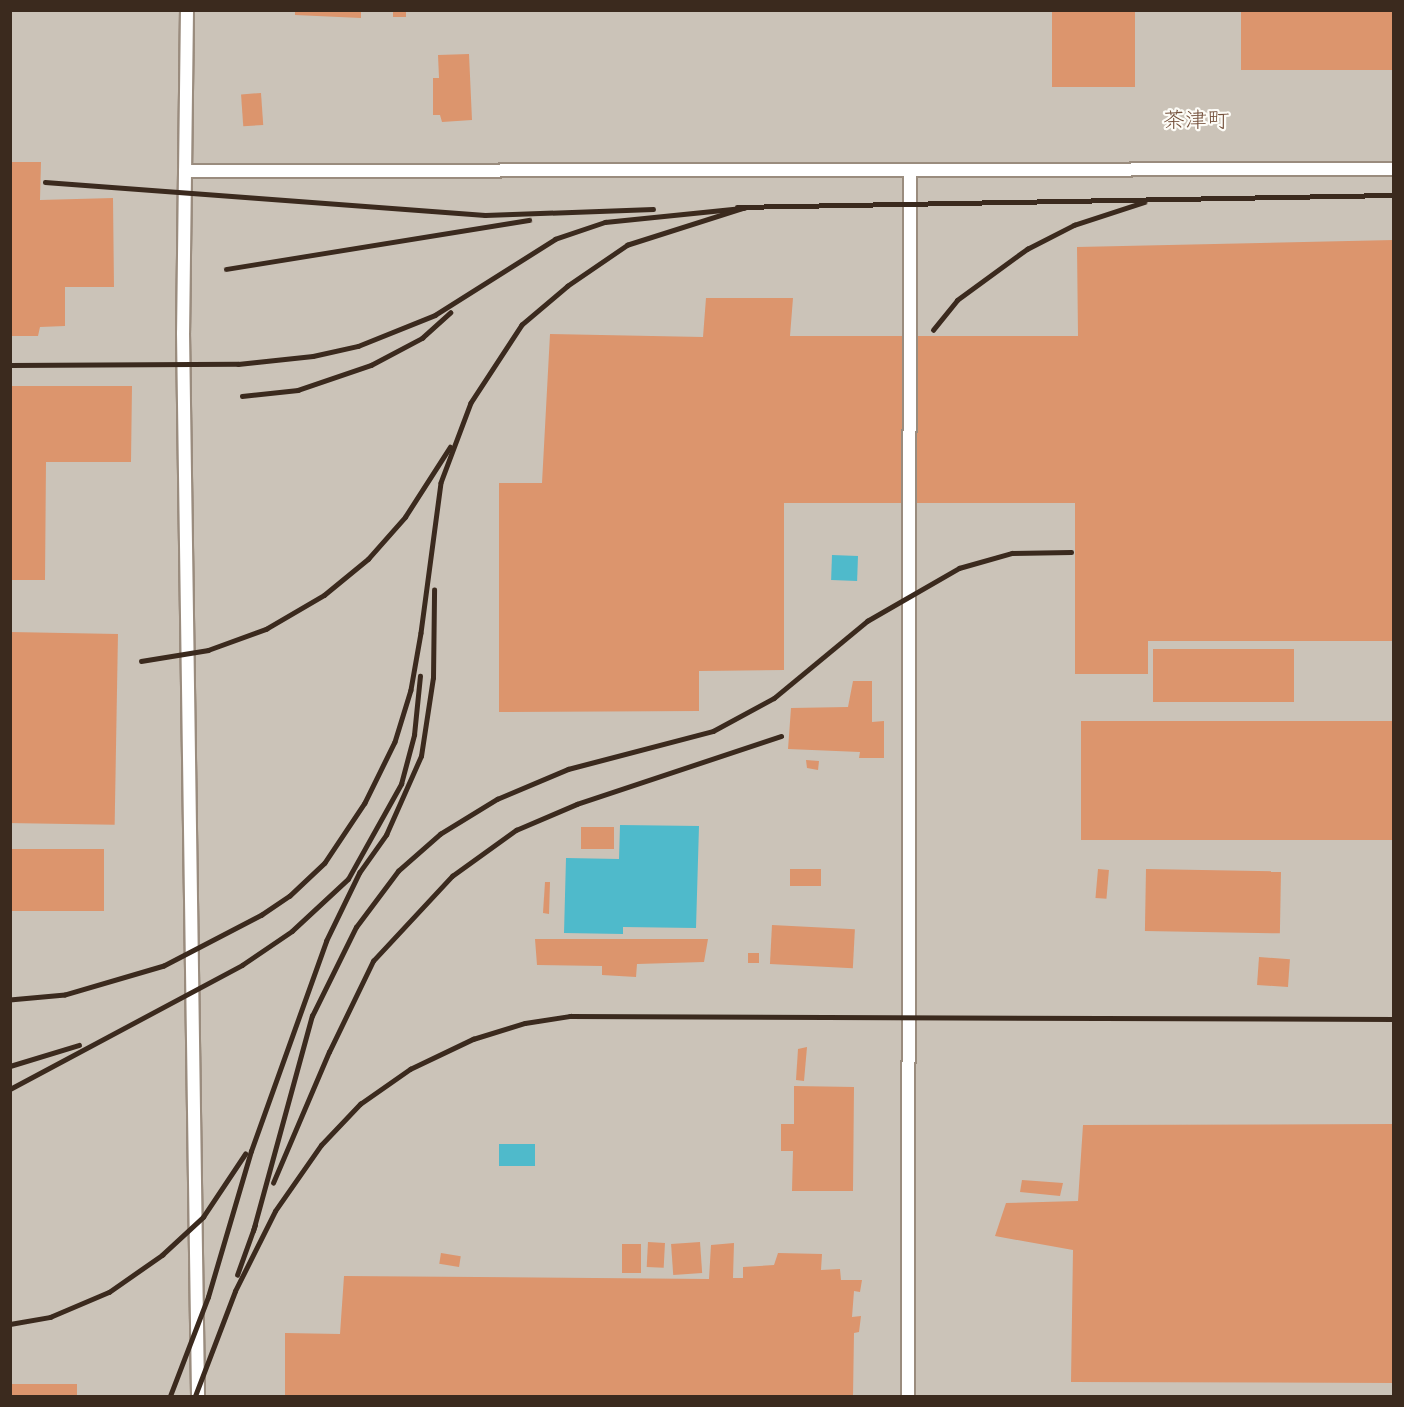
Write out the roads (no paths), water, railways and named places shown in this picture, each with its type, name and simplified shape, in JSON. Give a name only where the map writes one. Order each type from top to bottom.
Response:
[{"type":"lane","points":[[187,10],[183,333],[198,1396]]},
{"type":"lane","points":[[185,171],[910,172],[1394,169]]},
{"type":"lane","points":[[908,1396],[910,172]]},
{"type":"water","points":[[832,555],[858,556],[857,581],[831,580]]},
{"type":"water","points":[[620,825],[699,826],[696,928],[623,927],[623,934],[564,933],[566,858],[619,859]]},
{"type":"water","points":[[499,1144],[535,1144],[535,1166],[499,1166]]},
{"type":"railway","points":[[45,182],[485,215],[653,209]]},
{"type":"railway","points":[[737,207],[1394,195]]},
{"type":"railway","points":[[933,330],[957,300],[1027,249],[1074,225],[1144,202]]},
{"type":"railway","points":[[10,365],[238,364],[313,356],[358,346],[435,315],[555,239],[605,222],[744,208],[628,245],[568,286],[522,325],[471,403],[441,483],[411,690],[395,742],[365,803],[325,863],[290,896],[262,915],[164,966],[65,995],[10,1000]]},
{"type":"railway","points":[[226,269],[529,220]]},
{"type":"railway","points":[[242,396],[298,390],[371,365],[422,338],[450,313]]},
{"type":"railway","points":[[141,661],[208,650],[266,629],[324,595],[368,559],[405,517],[450,447]]},
{"type":"railway","points":[[253,1231],[312,1016],[356,927],[398,871],[440,834],[497,799],[568,769],[713,731],[774,698],[867,621],[959,568],[1012,553],[1071,552]]},
{"type":"railway","points":[[170,1396],[208,1297],[251,1151],[326,941],[359,873],[386,835],[421,756],[433,678],[434,590]]},
{"type":"railway","points":[[10,1089],[242,965],[292,931],[348,879],[401,784],[414,735],[420,676]]},
{"type":"railway","points":[[273,1183],[329,1052],[373,961],[452,876],[516,830],[577,804],[781,736]]},
{"type":"railway","points":[[195,1396],[235,1291],[275,1211],[321,1145],[360,1104],[410,1069],[473,1039],[525,1023],[570,1016],[1394,1019]]},
{"type":"railway","points":[[10,1066],[79,1045]]},
{"type":"railway","points":[[10,1324],[50,1317],[109,1292],[162,1255],[203,1217],[245,1154]]},
{"type":"railway","points":[[237,1275],[255,1225]]},
{"type":"district","name":"茶津町","points":[[1196,120]]}]
